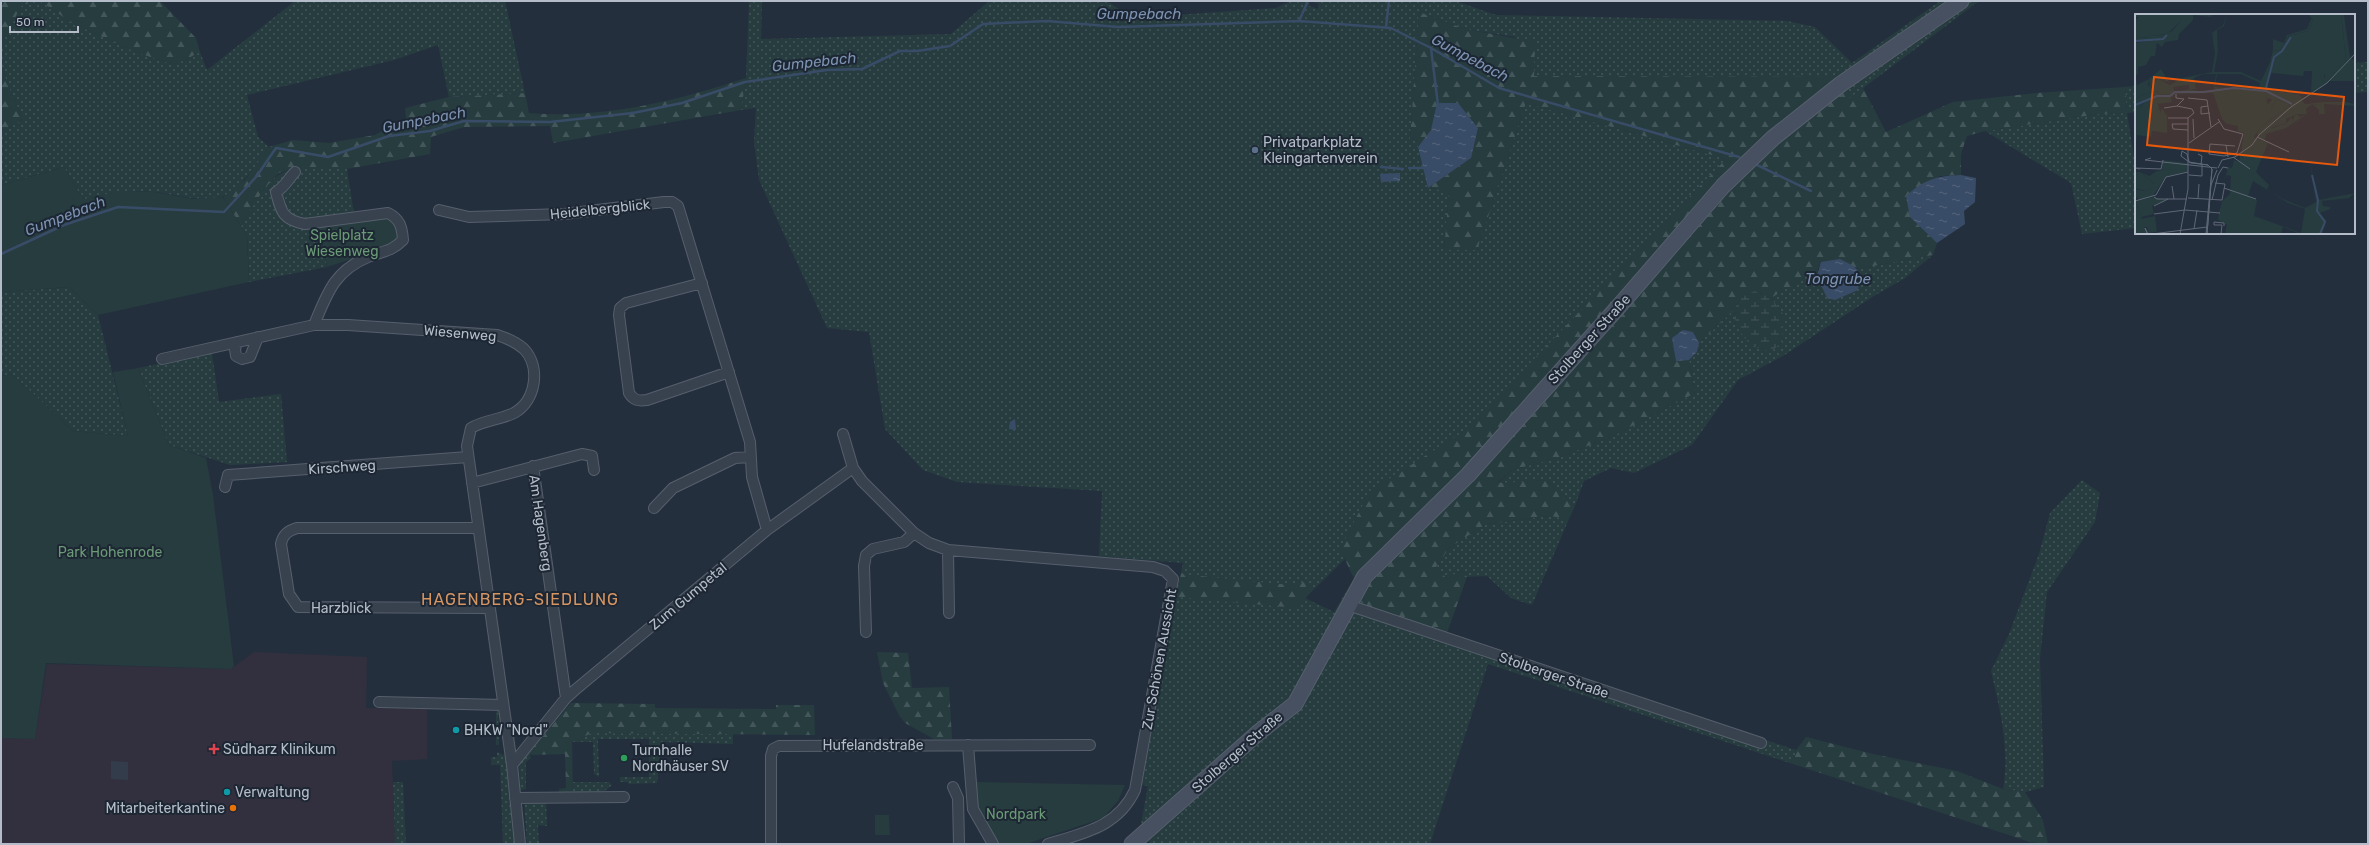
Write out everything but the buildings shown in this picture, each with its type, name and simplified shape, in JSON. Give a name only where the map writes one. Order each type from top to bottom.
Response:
[{"type":"main road","name":"Stolberger Straße","points":[[1132,844],[1259,732],[1295,704],[1365,576],[1468,475],[1620,305],[1723,186],[1773,138],[1841,84],[1961,1]]},
{"type":"street","points":[[295,172],[288,178],[284,187],[276,192],[283,214],[292,222],[305,224],[388,213],[395,216],[402,229],[403,240],[394,249],[364,259],[340,274],[332,284],[314,325]]},
{"type":"street","name":"Heidelbergblick","points":[[439,210],[469,216],[564,214],[672,202],[678,206],[682,214],[750,442],[752,477],[767,530]]},
{"type":"street","points":[[702,283],[626,303],[620,308],[619,315],[629,393],[632,398],[638,401],[647,400],[729,372]]},
{"type":"street","name":"Wiesenweg","points":[[162,359],[314,325],[363,326],[497,335],[519,345],[529,356],[533,364],[532,392],[528,400],[515,412],[479,423],[471,428],[468,435],[468,457]]},
{"type":"street","points":[[237,342],[235,349],[236,356],[242,360],[250,357],[258,337]]},
{"type":"street","points":[[843,434],[853,468]]},
{"type":"street","name":"Am Hagenberg","points":[[472,483],[533,466],[588,454],[592,456],[594,470]]},
{"type":"street","points":[[468,457],[512,765],[520,844]]},
{"type":"street","name":"Kirschweg","points":[[225,487],[228,475],[468,457]]},
{"type":"street","points":[[654,508],[673,488],[735,458],[750,457]]},
{"type":"street","name":"Am Hagenberg","points":[[533,466],[566,698]]},
{"type":"street","name":"Zum Gumpetal","points":[[512,765],[566,698],[767,530],[853,468]]},
{"type":"street","name":"Zur Schönen Aussicht","points":[[853,468],[862,481],[914,533],[928,543],[948,550],[1153,567],[1166,571],[1173,579],[1135,790],[1123,809],[1103,826],[1048,844]]},
{"type":"street","name":"Harzblick","points":[[478,528],[297,528],[289,530],[282,537],[281,544],[289,594],[298,607],[489,608]]},
{"type":"street","points":[[866,632],[864,566],[866,555],[873,549],[904,542],[914,533]]},
{"type":"street","points":[[948,550],[949,613]]},
{"type":"street","name":"Stolberger Straße","points":[[1348,605],[1761,743]]},
{"type":"street","points":[[379,702],[503,704]]},
{"type":"street","points":[[968,745],[973,809],[993,844]]},
{"type":"street","name":"Hufelandstraße","points":[[771,844],[771,756],[773,749],[779,746],[1090,745]]},
{"type":"street","points":[[953,786],[958,798],[959,844]]},
{"type":"street","points":[[515,798],[624,797]]},
{"type":"shaded area","name":"Südharz Klinikum","points":[[254,652],[367,657],[366,708],[427,709],[427,759],[392,761],[395,844],[1,844],[1,738],[35,739],[47,664],[231,669]]},
{"type":"shaded area","points":[[111,761],[128,762],[128,780],[111,779]]},
{"type":"green space","points":[[1,1],[34,1],[21,6],[1,46]]},
{"type":"green space","points":[[34,1],[40,1],[72,23],[138,53],[175,65],[200,52],[207,70],[295,1],[505,1],[525,93],[449,97],[438,45],[394,60],[247,95],[258,137],[269,147],[244,180],[224,196],[200,199],[155,192],[128,192],[85,199],[78,191],[64,167],[1,185],[1,133],[23,119],[6,81],[1,46],[21,6]]},
{"type":"green space","points":[[40,1],[160,1],[196,38],[200,52],[175,65],[138,53],[72,23]]},
{"type":"green space","points":[[749,1],[762,1],[761,39],[951,34],[989,1],[1107,1],[1132,18],[1276,8],[1291,1],[1310,1],[1309,6],[1318,9],[1319,4],[1311,1],[1455,1],[1496,15],[1787,21],[1815,27],[1852,63],[1940,1],[1979,1],[1850,98],[1578,76],[1533,76],[1515,37],[1465,29],[1419,12],[1410,139],[1416,138],[1428,188],[1449,191],[1444,249],[1477,250],[1526,103],[1726,159],[1466,431],[1370,491],[1341,549],[1345,559],[1305,598],[1334,612],[1354,578],[1367,606],[1796,750],[1793,764],[1488,664],[1430,844],[1150,844],[1141,824],[1148,786],[1142,785],[1169,630],[1183,563],[1099,556],[1102,491],[957,482],[923,470],[885,429],[869,332],[827,328],[759,180],[754,142],[756,108],[741,110],[746,78]]},
{"type":"green space","points":[[1419,12],[1465,29],[1535,42],[1534,76],[1835,77],[1850,98],[1863,88],[1886,132],[1953,102],[2036,93],[2125,87],[2127,113],[2099,114],[1985,131],[1967,136],[1961,154],[1961,175],[1939,176],[1910,217],[1937,243],[1933,255],[1857,269],[1855,267],[1821,262],[1818,269],[1771,298],[1754,291],[1740,298],[1734,310],[1699,343],[1693,332],[1676,360],[1689,360],[1695,393],[1615,435],[1558,458],[1512,470],[1497,483],[1548,480],[1575,506],[1569,519],[1550,516],[1486,524],[1449,548],[1436,567],[1446,578],[1462,571],[1467,577],[1447,633],[1367,606],[1340,549],[1370,491],[1466,430],[1726,159],[1526,103],[1477,250],[1444,250],[1449,191],[1428,188],[1471,158],[1431,130],[1418,147],[1416,138],[1410,139]]},
{"type":"green space","points":[[1,52],[6,81],[23,119],[1,133]]},
{"type":"green space","points":[[2368,62],[2368,92],[2355,93],[2355,63]]},
{"type":"green space","points":[[746,78],[741,110],[553,143],[550,126],[464,127],[431,137],[430,154],[347,169],[292,169],[279,173],[263,190],[241,226],[223,197],[246,179],[269,147],[293,140],[329,143],[375,135],[406,118],[405,108],[449,97],[525,93],[529,113],[585,113],[612,111],[666,101]]},
{"type":"green space","points":[[2135,86],[2135,112],[2127,113],[2125,87]]},
{"type":"green space","points":[[2127,113],[2135,164],[2135,228],[2082,234],[2071,183],[1985,131],[2099,114]]},
{"type":"green space","points":[[64,167],[78,191],[85,199],[116,192],[154,192],[194,199],[223,197],[247,236],[249,282],[98,315],[69,287],[1,292],[1,185]]},
{"type":"green space","points":[[292,169],[347,169],[355,220],[319,226],[327,267],[249,282],[247,237],[241,226],[256,200],[268,184],[283,173]]},
{"type":"green space","name":"Spielplatz Wiesenweg","points":[[387,218],[394,222],[399,237],[391,246],[327,267],[318,226]]},
{"type":"green space","points":[[1933,255],[1905,278],[1874,296],[1783,356],[1738,380],[1692,445],[1634,473],[1611,468],[1584,481],[1575,506],[1548,480],[1497,484],[1512,470],[1558,458],[1615,435],[1695,393],[1689,360],[1697,352],[1699,343],[1734,310],[1736,326],[1784,315],[1771,298],[1818,269],[1817,276],[1860,277],[1857,269]]},
{"type":"green space","points":[[69,287],[98,315],[128,436],[73,431],[12,374],[1,376],[1,292]]},
{"type":"green space","name":"Tongrube","points":[[1754,291],[1771,298],[1784,315],[1782,343],[1770,352],[1750,345],[1736,326],[1734,310],[1740,298]]},
{"type":"green space","points":[[212,353],[219,402],[281,394],[287,462],[230,465],[169,445],[138,368]]},
{"type":"green space","name":"Park Hohenrode","points":[[138,368],[169,445],[206,458],[213,495],[234,666],[231,669],[46,663],[35,739],[1,738],[1,376],[12,374],[73,431],[128,436],[113,372]]},
{"type":"green space","points":[[2082,480],[2100,493],[2095,522],[2047,592],[2040,658],[2044,787],[2025,792],[2003,789],[2005,774],[2005,745],[2001,715],[1991,671],[2009,634],[2039,554],[2050,513]]},
{"type":"green space","points":[[1550,516],[1569,519],[1532,605],[1511,598],[1487,576],[1467,577],[1462,571],[1446,578],[1436,567],[1449,548],[1486,524]]},
{"type":"green space","points":[[1181,574],[1290,585],[1305,582],[1312,591],[1296,608],[1176,597]]},
{"type":"green space","points":[[877,652],[908,653],[912,688],[949,687],[952,739],[934,739],[905,723],[899,715],[883,683]]},
{"type":"green space","points":[[571,703],[655,704],[655,708],[776,709],[776,705],[814,705],[815,735],[592,733],[572,742],[573,793],[559,793],[559,789],[566,788],[565,754],[532,755],[529,753]]},
{"type":"green space","points":[[496,709],[498,709],[499,745],[496,745]]},
{"type":"green space","points":[[592,733],[733,734],[733,744],[662,742],[657,783],[628,784],[628,782],[620,782],[620,777],[649,777],[649,739],[598,739],[599,777],[594,774],[593,742],[572,742]]},
{"type":"green space","points":[[1806,737],[1873,754],[1957,771],[2003,789],[2025,792],[2043,820],[2048,844],[2030,842],[1793,764],[1796,750]]},
{"type":"green space","points":[[497,752],[506,756],[515,844],[503,844],[500,765],[491,765],[491,757],[497,757]]},
{"type":"green space","points":[[529,753],[531,758],[526,762],[526,789],[520,790],[519,764]]},
{"type":"green space","points":[[393,782],[403,782],[406,844],[395,844]]},
{"type":"green space","points":[[573,782],[609,782],[612,785],[602,793],[573,793]]},
{"type":"green space","name":"Nordpark","points":[[976,782],[1125,785],[1118,801],[1103,818],[1026,844],[1000,844],[978,811]]},
{"type":"green space","points":[[524,801],[546,801],[547,826],[538,825],[539,844],[527,844]]},
{"type":"green space","points":[[875,815],[889,815],[890,835],[875,835]]},
{"type":"water","points":[[1437,103],[1458,103],[1478,128],[1471,158],[1428,188],[1418,147],[1431,130]]},
{"type":"water","points":[[1400,173],[1400,181],[1381,182],[1380,174]]},
{"type":"water","points":[[1961,175],[1976,178],[1975,202],[1964,211],[1965,224],[1937,243],[1910,217],[1906,196],[1925,182],[1945,176]]},
{"type":"water","name":"Tongrube","points":[[1840,259],[1855,267],[1859,273],[1859,283],[1858,290],[1835,300],[1827,298],[1817,276],[1821,262]]},
{"type":"water","points":[[1683,330],[1693,332],[1699,343],[1697,352],[1689,360],[1676,361],[1672,338]]},
{"type":"water","points":[[1015,419],[1016,430],[1009,429],[1010,422]]},
{"type":"waterway","points":[[1299,21],[1308,1]]},
{"type":"waterway","points":[[1386,27],[1389,1]]},
{"type":"waterway","name":"Gumpebach","points":[[1,254],[64,225],[118,207],[224,212],[256,177],[276,148],[328,157],[389,136],[430,131],[464,121],[550,122],[633,113],[682,103],[745,82],[827,70],[862,69],[900,51],[917,51],[950,46],[983,24],[1047,21],[1118,27],[1299,21],[1391,28],[1431,48],[1499,88],[1739,157]]},
{"type":"waterway","points":[[1431,48],[1438,105]]},
{"type":"waterway","name":"Gumpebach","points":[[1757,165],[1811,191]]},
{"type":"waterway","points":[[1381,167],[1403,169]]},
{"type":"waterway","points":[[1409,168],[1425,168]]},
{"type":"place","name":"Privatparkplatz Kleingartenverein","points":[[1255,150]]},
{"type":"place","name":"BHKW \"Nord\"","points":[[456,730]]},
{"type":"place","name":"Südharz Klinikum","points":[[214,749]]},
{"type":"place","name":"Turnhalle Nordhäuser SV","points":[[624,758]]},
{"type":"place","name":"Verwaltung","points":[[227,792]]},
{"type":"place","name":"Mitarbeiterkantine","points":[[233,808]]},
{"type":"district","name":"HAGENBERG-SIEDLUNG","points":[[520,599]]}]
